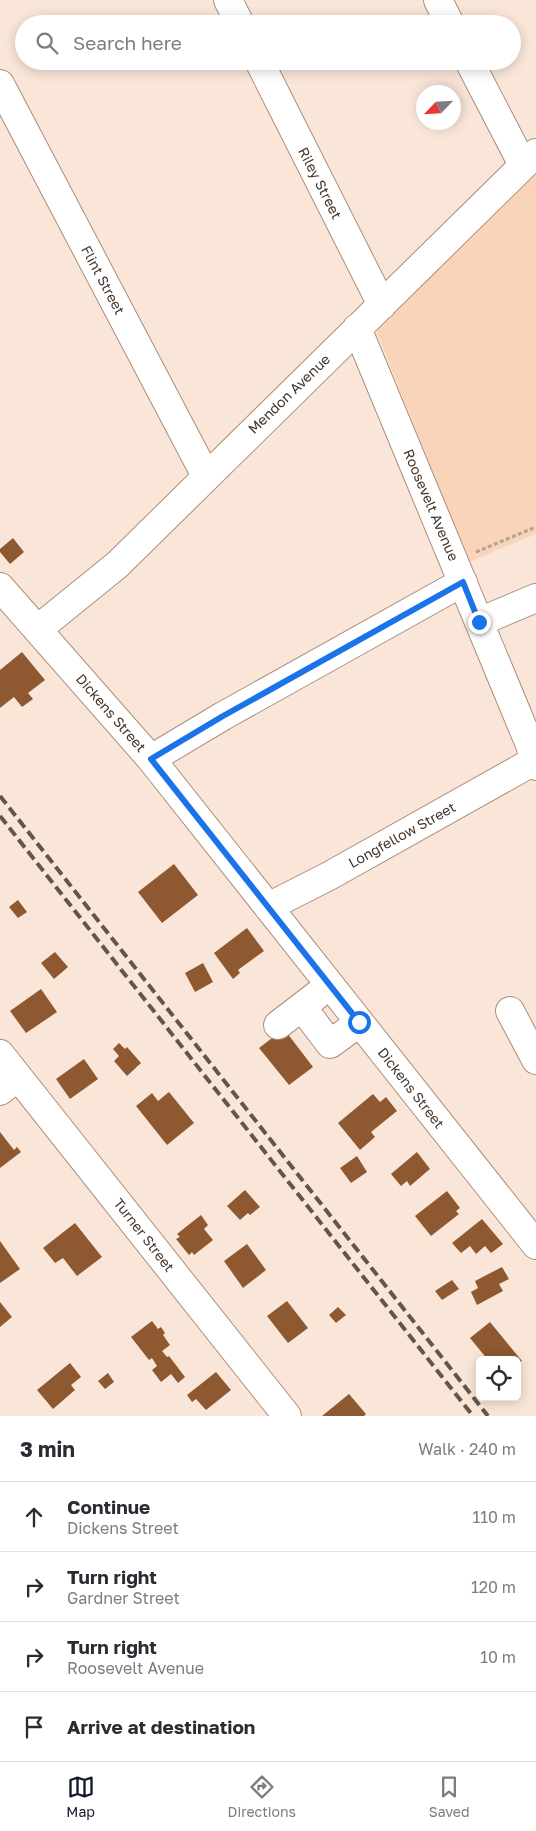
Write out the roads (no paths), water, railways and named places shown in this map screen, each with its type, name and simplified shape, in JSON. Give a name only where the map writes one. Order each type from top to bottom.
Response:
[{"type":"street","points":[[228,0],[236,15]]},
{"type":"street","points":[[438,0],[446,15]]},
{"type":"street","name":"Riley Street","points":[[264,70],[382,305]]},
{"type":"street","points":[[475,70],[530,159]]},
{"type":"street","name":"Flint Street","points":[[0,84],[206,476]]},
{"type":"street","name":"Mendon Avenue","points":[[38,629],[116,565],[530,159]]},
{"type":"street","name":"Roosevelt Avenue","points":[[357,328],[530,745],[535,763]]},
{"type":"street","points":[[151,759],[223,716],[463,582]]},
{"type":"street","name":"Dickens Street","points":[[0,586],[151,759],[536,1245]]},
{"type":"street","points":[[479,622],[536,598]]},
{"type":"street","name":"Longfellow Street","points":[[268,908],[535,763]]},
{"type":"street","points":[[278,1025],[330,985]]},
{"type":"street","points":[[302,1007],[330,1044],[359,1022]]},
{"type":"street","points":[[510,1011],[536,1060]]},
{"type":"street","name":"Turner Street","points":[[0,1054],[9,1084],[287,1416]]},
{"type":"railway","points":[[0,796],[488,1416]]},
{"type":"railway","points":[[0,816],[473,1416]]}]
